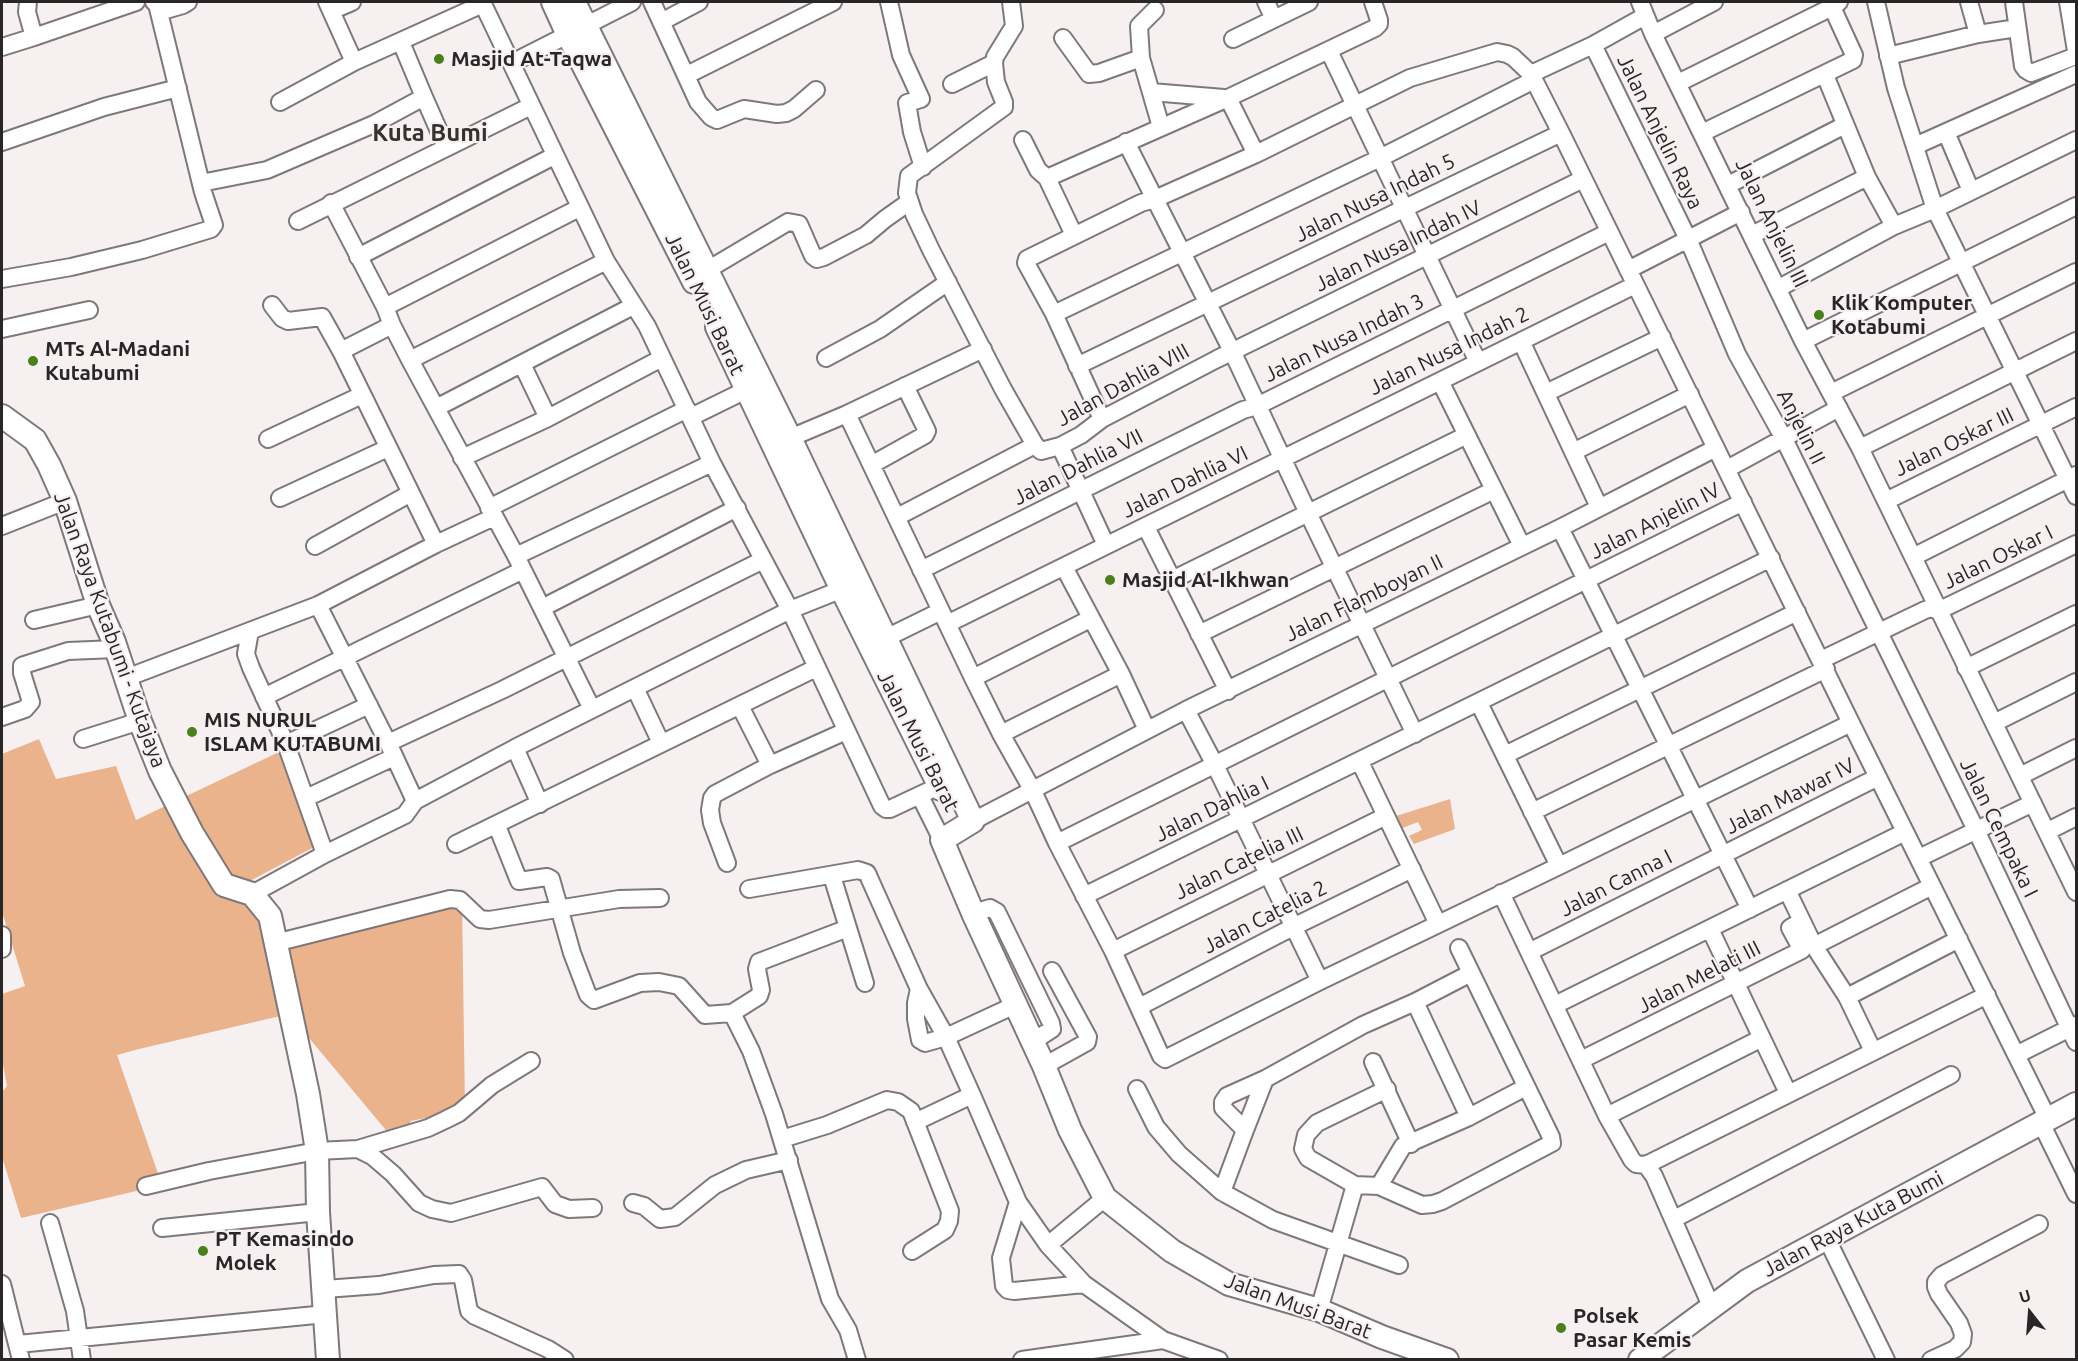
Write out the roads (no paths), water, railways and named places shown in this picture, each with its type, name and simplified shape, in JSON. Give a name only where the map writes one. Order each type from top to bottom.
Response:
[{"type":"street","points":[[28,2],[27,12],[34,37]]},
{"type":"street","points":[[2,47],[136,2]]},
{"type":"street","points":[[2,279],[71,267],[132,252],[211,229],[214,225],[201,183],[157,7],[183,5],[188,2]]},
{"type":"street","points":[[352,2],[329,6],[354,62]]},
{"type":"street","name":"Jalan Musi Barat","points":[[553,2],[577,30],[700,275],[850,586],[886,638],[968,824]]},
{"type":"street","name":"Jalan Musi Barat","points":[[574,2],[577,30]]},
{"type":"street","points":[[512,63],[632,2]]},
{"type":"street","points":[[652,2],[698,102],[711,117],[717,120],[744,109],[777,114],[786,113],[816,90]]},
{"type":"street","points":[[661,22],[699,2]]},
{"type":"street","points":[[687,75],[833,2]]},
{"type":"street","points":[[889,2],[901,55],[921,99],[907,103],[912,132],[923,167]]},
{"type":"street","points":[[897,517],[1035,445],[948,282],[909,202],[907,193],[909,176],[1004,106],[996,82],[994,63],[995,57],[1014,26],[1011,2]]},
{"type":"street","points":[[1266,2],[1274,19]]},
{"type":"street","points":[[1233,39],[1310,2]]},
{"type":"street","points":[[1047,178],[1329,51],[1379,24],[1373,2]]},
{"type":"street","points":[[1653,34],[1714,2]]},
{"type":"street","points":[[1876,2],[1888,56],[1935,209],[2042,424],[2073,477],[2076,496]]},
{"type":"street","points":[[1969,2],[1978,34]]},
{"type":"street","points":[[2014,2],[2023,66],[2031,73],[2076,45],[2068,2]]},
{"type":"street","points":[[280,102],[354,62],[483,3],[579,208],[606,261],[647,326],[712,462],[790,610],[882,806],[890,809],[930,791],[942,840]]},
{"type":"street","points":[[1678,82],[1835,4],[1854,52],[1854,58],[1825,75],[1702,133]]},
{"type":"street","points":[[1054,314],[1380,158],[1593,45],[1643,9]]},
{"type":"street","name":"Jalan Anjelin III","points":[[1643,9],[1653,34],[1803,341],[1860,448],[1938,611],[2076,888]]},
{"type":"street","points":[[1155,10],[1139,26],[1141,58],[1161,127]]},
{"type":"street","points":[[1888,56],[1978,34],[2017,28]]},
{"type":"street","points":[[1063,38],[1089,74],[1099,73],[1141,58]]},
{"type":"street","points":[[400,42],[446,147]]},
{"type":"street","name":"Jalan Anjelin Raya","points":[[1593,45],[1688,240]]},
{"type":"street","points":[[1329,51],[1478,362]]},
{"type":"street","points":[[1102,419],[1054,314],[1026,263],[1027,259],[1141,203],[1155,199],[1256,154],[1410,78],[1497,52],[1513,57],[1533,77],[1561,133],[1987,995],[2075,1188]]},
{"type":"street","points":[[952,84],[994,63]]},
{"type":"street","points":[[1915,146],[2076,74]]},
{"type":"street","points":[[1825,75],[1867,177],[1894,226]]},
{"type":"street","points":[[2,142],[104,107],[178,88]]},
{"type":"street","points":[[1151,93],[1228,98]]},
{"type":"street","points":[[201,183],[267,170],[374,124],[424,98]]},
{"type":"street","points":[[1228,98],[1256,154]]},
{"type":"street","points":[[298,220],[531,106]]},
{"type":"street","points":[[1728,185],[1845,125]]},
{"type":"street","points":[[1946,132],[1971,191]]},
{"type":"street","name":"Jalan Nusa Indah 5","points":[[1077,366],[1561,133]]},
{"type":"street","points":[[1023,140],[1038,170],[1047,178],[1074,235]]},
{"type":"street","points":[[1779,288],[1894,226],[1935,209],[2076,140]]},
{"type":"street","points":[[1126,142],[1233,352],[1415,734]]},
{"type":"street","points":[[358,257],[554,156]]},
{"type":"street","points":[[1752,235],[1867,177]]},
{"type":"street","name":"Jalan Nusa Indah IV","points":[[1233,352],[1583,179]]},
{"type":"street","points":[[700,275],[788,222],[799,224],[813,256],[817,259],[866,235],[909,202]]},
{"type":"street","points":[[331,203],[386,307],[392,325],[410,360],[520,563],[592,709]]},
{"type":"street","points":[[1803,341],[2076,206]]},
{"type":"street","points":[[386,307],[579,208]]},
{"type":"street","name":"Jalan Nusa Indah 2","points":[[1283,459],[1521,341],[1632,277],[1688,240],[1741,212]]},
{"type":"street","name":"Jalan Nusa Indah 3","points":[[1257,406],[1609,232]]},
{"type":"street","name":"Anjelin II","points":[[1688,240],[1737,354],[1783,437],[1879,634]]},
{"type":"street","points":[[410,360],[606,261]]},
{"type":"street","points":[[1831,393],[2076,272]]},
{"type":"street","points":[[826,358],[880,329],[948,282]]},
{"type":"street","points":[[272,305],[282,318],[288,321],[322,317],[436,544]]},
{"type":"street","points":[[436,408],[633,306]]},
{"type":"street","points":[[2,329],[89,310]]},
{"type":"street","points":[[340,351],[392,325]]},
{"type":"street","points":[[1546,393],[1662,337]]},
{"type":"street","points":[[1521,341],[1599,507]]},
{"type":"street","points":[[1860,448],[2076,341]]},
{"type":"street","points":[[790,438],[847,414],[983,349]]},
{"type":"street","name":"Jalan Dahlia VIII","points":[[1035,445],[1041,452],[1060,446],[1082,435],[1102,419],[1233,352]]},
{"type":"street","points":[[462,458],[548,418],[662,358]]},
{"type":"street","points":[[522,364],[548,418]]},
{"type":"street","points":[[1440,381],[1522,546]]},
{"type":"street","points":[[126,678],[318,605],[689,413],[754,386]]},
{"type":"street","name":"Jalan Musi Barat","points":[[754,386],[790,438],[930,791],[968,824]]},
{"type":"street","points":[[873,464],[925,435],[927,431],[905,386]]},
{"type":"street","points":[[1573,452],[1690,394]]},
{"type":"street","points":[[268,439],[362,395]]},
{"type":"street","name":"Jalan Dahlia VII","points":[[921,570],[1243,410],[1257,406]]},
{"type":"street","name":"Jalan Oskar III","points":[[1886,501],[2076,407]]},
{"type":"street","points":[[1726,469],[1839,408]]},
{"type":"street","points":[[847,414],[873,464],[973,678],[1033,791],[1113,951],[1161,1056],[1165,1059],[1320,981],[1851,723]]},
{"type":"street","name":"Jalan Raya Kutabumi - Kutajaya","points":[[2,416],[34,440],[50,465],[65,501],[98,605],[116,649],[140,721],[160,771],[192,833],[224,885],[252,894]]},
{"type":"street","points":[[1172,580],[1467,435]]},
{"type":"street","points":[[1060,446],[1106,545]]},
{"type":"street","points":[[280,498],[388,448]]},
{"type":"street","name":"Jalan Flamboyan II","points":[[968,824],[1186,710],[1560,528],[1716,448]]},
{"type":"street","name":"Jalan Dahlia VI","points":[[886,638],[944,618],[1064,567],[1283,459]]},
{"type":"street","points":[[264,697],[712,462]]},
{"type":"street","points":[[1912,556],[2073,477]]},
{"type":"street","points":[[1199,634],[1494,490]]},
{"type":"street","points":[[315,546],[411,493]]},
{"type":"street","points":[[2,526],[65,501]]},
{"type":"street","name":"Jalan Anjelin IV","points":[[1057,843],[1743,502]]},
{"type":"street","points":[[542,608],[737,508]]},
{"type":"street","points":[[1146,526],[1228,691]]},
{"type":"street","points":[[1560,528],[1750,909]]},
{"type":"street","name":"Jalan Oskar I","points":[[1532,812],[1668,746],[1925,610],[1932,608],[1938,611],[2076,544]]},
{"type":"street","name":"Jalan Dahlia I","points":[[1084,897],[1771,558]]},
{"type":"street","points":[[306,798],[391,750],[567,657],[763,560]]},
{"type":"street","points":[[1064,567],[1121,674],[1147,730]]},
{"type":"street","points":[[328,1359],[318,1212],[317,1151],[308,1094],[270,916],[252,894],[325,854],[405,815],[415,801],[515,748],[790,610],[850,586]]},
{"type":"street","points":[[34,620],[98,605]]},
{"type":"street","points":[[318,605],[415,801]]},
{"type":"street","points":[[1504,755],[1797,612]]},
{"type":"street","points":[[1966,668],[2076,614]]},
{"type":"street","points":[[973,678],[1090,619]]},
{"type":"street","points":[[250,631],[246,654],[286,744],[325,854]]},
{"type":"street","name":"Jalan Cempaka I","points":[[1879,634],[2074,1032]]},
{"type":"street","points":[[2,717],[25,709],[31,702],[22,666],[68,651],[116,649]]},
{"type":"street","points":[[456,844],[497,826],[816,668]]},
{"type":"street","points":[[1001,734],[1121,674]]},
{"type":"street","points":[[1994,723],[2076,682]]},
{"type":"street","points":[[636,688],[661,743]]},
{"type":"street","points":[[1479,703],[1559,866]]},
{"type":"street","points":[[286,744],[369,705]]},
{"type":"street","points":[[740,706],[770,765]]},
{"type":"street","points":[[1186,710],[1320,981]]},
{"type":"street","points":[[83,740],[140,721]]},
{"type":"street","points":[[727,863],[712,823],[710,810],[715,794],[770,765],[846,731]]},
{"type":"street","points":[[515,748],[540,804]]},
{"type":"street","points":[[2020,776],[2076,748]]},
{"type":"street","points":[[1360,762],[1438,924]]},
{"type":"street","name":"Jalan Mawar IV","points":[[1723,855],[1878,777]]},
{"type":"street","points":[[1919,858],[2033,803]]},
{"type":"street","name":"Jalan Catelia III","points":[[1113,951],[1386,816]]},
{"type":"street","points":[[2048,831],[2076,817]]},
{"type":"street","name":"Jalan Musi Barat","points":[[968,824],[942,840],[1044,1066],[1070,1130],[1105,1198],[1172,1251],[1229,1284],[1318,1310],[1382,1337],[1447,1359]]},
{"type":"street","points":[[497,826],[519,881],[548,877],[551,879],[558,908],[588,995],[594,1000],[640,983],[659,982],[679,986],[705,1015],[732,1013],[759,996],[761,990],[759,962],[848,928]]},
{"type":"street","points":[[1554,1005],[1905,832]]},
{"type":"street","name":"Jalan Canna I","points":[[1530,952],[1723,855]]},
{"type":"street","name":"Jalan Catelia 2","points":[[1139,1007],[1293,927],[1412,869]]},
{"type":"street","points":[[749,889],[858,870],[867,873],[919,989],[946,1037],[1018,1202],[1048,1245],[1084,1284],[1163,1340],[1213,1358]]},
{"type":"street","points":[[832,876],[865,983]]},
{"type":"street","points":[[1814,946],[1932,886]]},
{"type":"street","points":[[1787,891],[1814,946],[1847,997],[1873,1051]]},
{"type":"street","points":[[1501,893],[1607,1116],[1635,1164],[1646,1165],[1987,995]]},
{"type":"street","points":[[275,943],[450,899],[460,900],[480,919],[489,920],[620,899],[660,898]]},
{"type":"street","points":[[973,913],[990,908],[997,912],[1051,1023],[1052,1029],[1032,1042]]},
{"type":"street","name":"Jalan Melati III","points":[[1581,1060],[1802,950],[1790,928],[1802,921]]},
{"type":"street","points":[[1710,929],[1788,1093]]},
{"type":"street","points":[[2,935],[2,949]]},
{"type":"street","points":[[1847,997],[1959,939]]},
{"type":"street","points":[[1387,1089],[1317,1123],[1306,1134],[1303,1149],[1308,1158],[1355,1185],[1379,1186],[1422,1205],[1433,1204],[1552,1143],[1459,948]]},
{"type":"street","points":[[1044,1066],[1083,1045],[1087,1042],[1088,1037],[1052,971]]},
{"type":"street","points":[[1245,1130],[1223,1108],[1223,1102],[1227,1096],[1471,972]]},
{"type":"street","points":[[919,989],[916,1019],[920,1040],[925,1043],[946,1037],[1015,1005]]},
{"type":"street","points":[[1415,1002],[1469,1117]]},
{"type":"street","points":[[732,1013],[752,1051],[789,1160],[830,1299],[848,1330],[857,1359]]},
{"type":"street","points":[[2016,1055],[2074,1032]]},
{"type":"street","points":[[1607,1116],[1762,1038]]},
{"type":"street","points":[[146,1186],[208,1171],[317,1151],[358,1149],[428,1128],[459,1113],[492,1085],[531,1061]]},
{"type":"street","points":[[1373,1062],[1411,1144]]},
{"type":"street","points":[[1674,1219],[1951,1075]]},
{"type":"street","points":[[1222,1192],[1264,1079]]},
{"type":"street","points":[[1379,1186],[1400,1149],[1526,1087]]},
{"type":"street","points":[[1137,1089],[1156,1127],[1179,1154],[1222,1192],[1273,1220],[1399,1265]]},
{"type":"street","points":[[915,1122],[972,1095]]},
{"type":"street","points":[[782,1139],[827,1125],[887,1100],[898,1102],[910,1111],[950,1211],[945,1230],[912,1251]]},
{"type":"street","name":"Jalan Raya Kuta Bumi","points":[[1640,1359],[1746,1281],[2076,1104]]},
{"type":"street","points":[[358,1149],[372,1156],[393,1174],[419,1203],[432,1209],[451,1213],[542,1187],[555,1204],[569,1209],[593,1208]]},
{"type":"street","points":[[633,1203],[644,1206],[660,1219],[675,1217],[715,1185],[746,1170],[789,1160]]},
{"type":"street","points":[[1646,1165],[1654,1176],[1674,1219],[1711,1306]]},
{"type":"street","points":[[1318,1310],[1355,1185]]},
{"type":"street","points":[[1048,1245],[1105,1198]]},
{"type":"street","points":[[1018,1202],[1001,1258],[1004,1286],[1014,1291],[1084,1284]]},
{"type":"street","points":[[162,1228],[318,1212]]},
{"type":"street","points":[[50,1223],[75,1311],[82,1359]]},
{"type":"street","points":[[1931,1359],[1955,1348],[1962,1342],[1964,1334],[1939,1294],[1936,1282],[1942,1275],[2039,1224]]},
{"type":"street","points":[[1826,1237],[1886,1359]]},
{"type":"street","points":[[325,1289],[379,1285],[434,1275],[459,1274],[463,1280],[469,1311],[475,1316],[565,1359]]},
{"type":"street","points":[[2,1291],[19,1355],[80,1338],[326,1314]]},
{"type":"street","points":[[1022,1359],[1163,1340]]},
{"type":"place","name":"Masjid At-Taqwa","points":[[439,59]]},
{"type":"place","name":"Klik Komputer Kotabumi","points":[[1819,315]]},
{"type":"place","name":"MTs Al-Madani Kutabumi","points":[[33,361]]},
{"type":"place","name":"Masjid Al-Ikhwan","points":[[1110,580]]},
{"type":"place","name":"MIS NURUL ISLAM KUTABUMI","points":[[192,732]]},
{"type":"place","name":"PT Kemasindo Molek","points":[[203,1251]]},
{"type":"place","name":"Polsek Pasar Kemis","points":[[1561,1328]]},
{"type":"district","name":"Kuta Bumi","points":[[430,133]]}]
